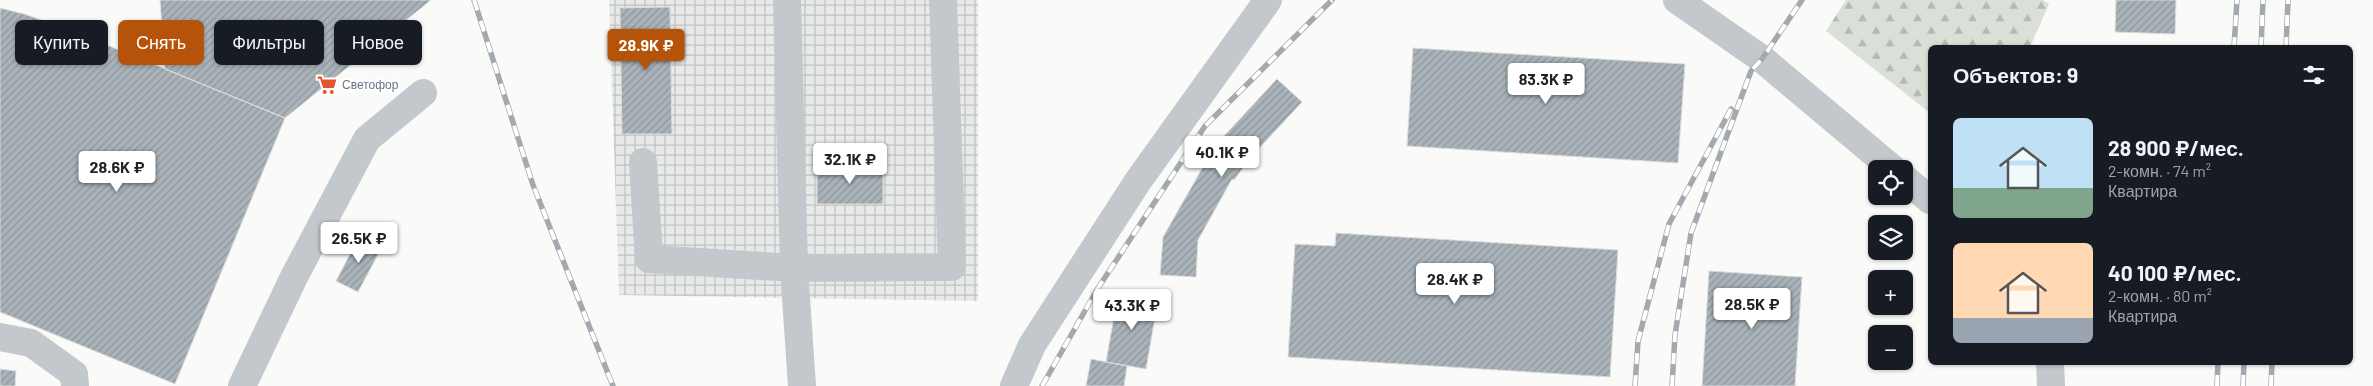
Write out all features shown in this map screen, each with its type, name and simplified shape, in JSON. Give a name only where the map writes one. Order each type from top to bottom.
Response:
[{"type":"lane","points":[[788,0],[794,268],[802,386]]},
{"type":"lane","points":[[642,162],[649,259],[794,268],[952,267],[943,0]]},
{"type":"lane","points":[[1014,386],[1032,345],[1138,181],[1268,0]]},
{"type":"lane","points":[[1677,0],[1762,59],[1882,160]]},
{"type":"lane","points":[[242,386],[294,277],[367,139],[423,92]]},
{"type":"lane","points":[[1913,186],[1928,198]]},
{"type":"lane","points":[[0,337],[30,343],[74,374],[75,386]]},
{"type":"lane","points":[[2050,365],[2051,386]]},
{"type":"shaded area","points":[[609,0],[978,0],[978,301],[619,295]]},
{"type":"green space","points":[[1846,0],[2043,0],[2049,4],[2031,45],[1928,45],[1928,111],[1826,31]]},
{"type":"building","points":[[160,0],[431,0],[406,20],[334,20],[334,65],[351,65],[285,118],[165,69],[165,65],[204,65],[204,20],[161,20]]},
{"type":"building","points":[[2116,0],[2176,0],[2175,34],[2115,32]]},
{"type":"building","points":[[670,7],[672,134],[622,134],[620,8]]},
{"type":"building","points":[[0,8],[41,20],[15,20],[15,65],[108,65],[108,46],[118,50],[118,65],[156,65],[285,118],[175,384],[0,312]]},
{"type":"building","points":[[1413,48],[1685,64],[1678,163],[1407,146]]},
{"type":"building","points":[[1277,79],[1302,102],[1251,157],[1234,180],[1232,179],[1198,240],[1196,277],[1160,275],[1163,237],[1207,160],[1224,136]]},
{"type":"building","points":[[817,166],[883,166],[883,204],[817,204]]},
{"type":"building","points":[[1336,233],[1618,250],[1610,377],[1288,357],[1295,244],[1335,246]]},
{"type":"building","points":[[360,235],[382,247],[358,292],[336,281]]},
{"type":"building","points":[[1709,271],[1802,277],[1795,386],[1702,386]]},
{"type":"building","points":[[1118,294],[1158,300],[1146,369],[1106,362]]},
{"type":"building","points":[[1091,359],[1127,366],[1124,386],[1086,386]]},
{"type":"building","points":[[0,369],[16,371],[15,386],[0,386]]},
{"type":"railway","points":[[474,0],[533,185],[613,386]]},
{"type":"railway","points":[[1042,386],[1098,288],[1205,126],[1332,0]]},
{"type":"railway","points":[[1672,386],[1675,335],[1691,233],[1751,71],[1762,59],[1802,0]]},
{"type":"railway","points":[[2234,45],[2237,0]]},
{"type":"railway","points":[[2261,45],[2263,0]]},
{"type":"railway","points":[[2286,45],[2288,0]]},
{"type":"railway","points":[[1635,386],[1638,341],[1669,224],[1731,109]]},
{"type":"railway","points":[[2217,386],[2218,365]]},
{"type":"railway","points":[[2243,386],[2244,365]]},
{"type":"railway","points":[[2271,386],[2272,365]]},
{"type":"place","name":"Светофор","points":[[327,85]]}]
